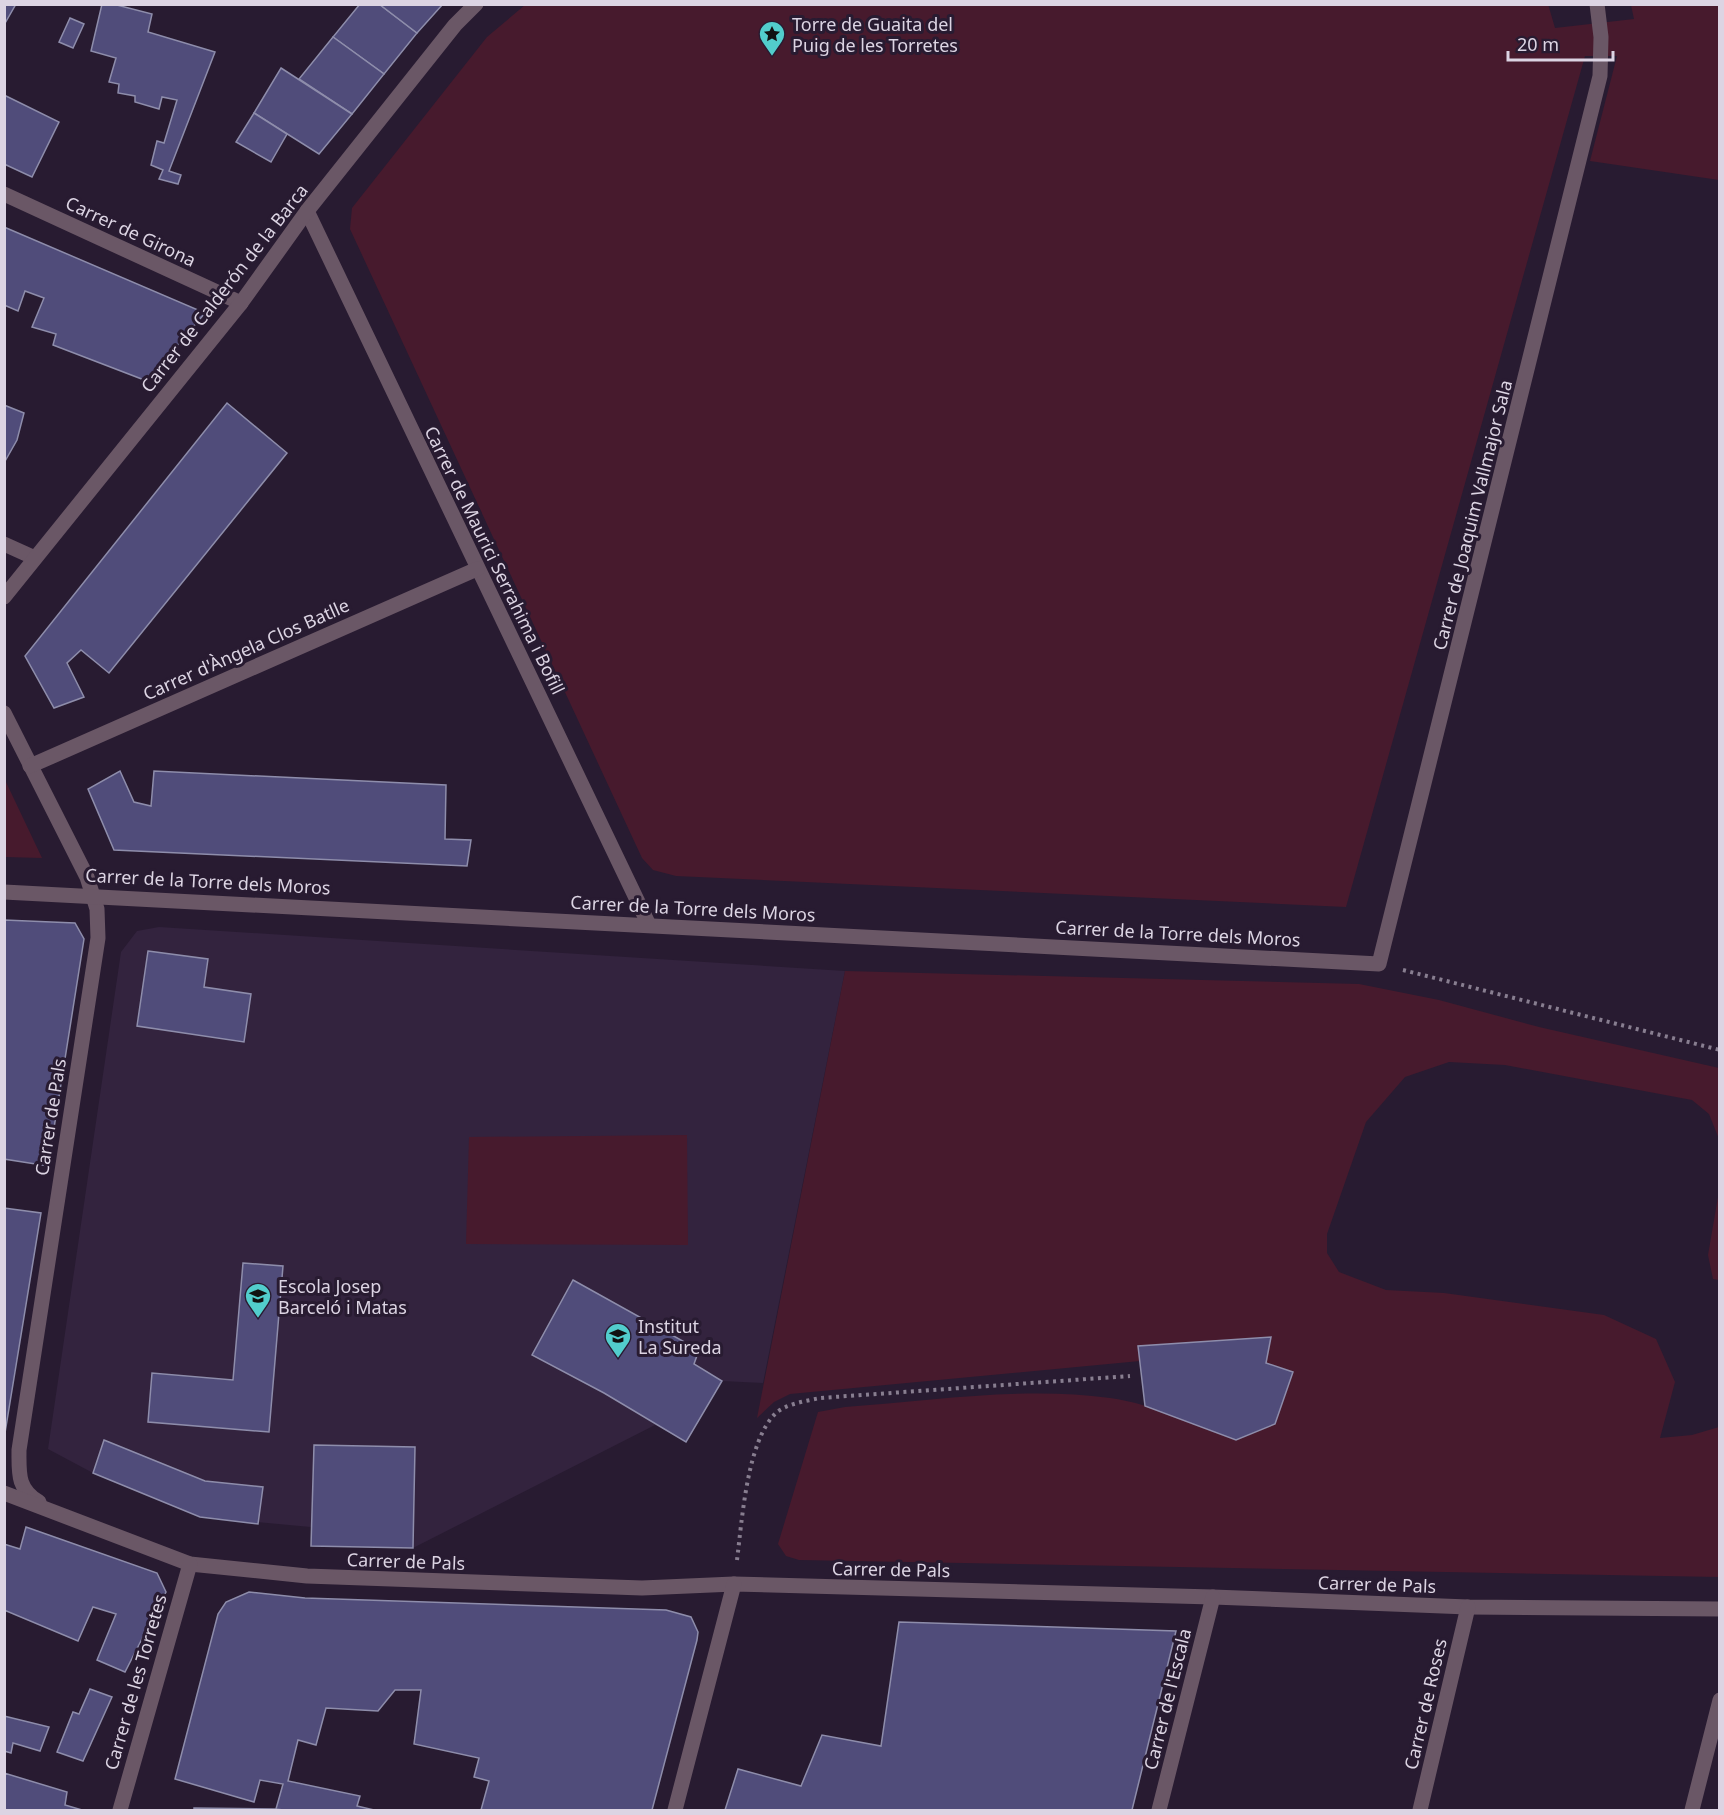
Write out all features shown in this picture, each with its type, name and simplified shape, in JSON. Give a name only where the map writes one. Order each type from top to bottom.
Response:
[{"type":"street","name":"Carrer de Calderón de la Barca","points":[[4,597],[241,303],[307,211],[455,25],[476,4]]},
{"type":"street","name":"Carrer de Joaquim Vallmajor Sala","points":[[1379,964],[1600,76],[1601,37],[1597,4]]},
{"type":"street","name":"Carrer de Girona","points":[[4,194],[241,303]]},
{"type":"street","name":"Carrer de Maurici Serrahima i Bofill","points":[[307,211],[649,925]]},
{"type":"street","points":[[4,544],[35,558]]},
{"type":"street","name":"Carrer d'Àngela Clos Batlle","points":[[30,766],[477,569]]},
{"type":"street","name":"Carrer de Pals","points":[[4,713],[87,877],[97,909],[98,939],[19,1450],[19,1474],[27,1494],[71,1520]]},
{"type":"street","name":"Carrer de la Torre dels Moros","points":[[4,892],[93,894],[1379,964]]},
{"type":"street","name":"Carrer de Pals","points":[[4,1493],[190,1564],[371,1579],[642,1588],[734,1584],[1212,1597],[1468,1607],[1719,1609]]},
{"type":"street","name":"Carrer de les Torretes","points":[[120,1810],[190,1564]]},
{"type":"street","points":[[675,1810],[734,1584]]},
{"type":"street","name":"Carrer de l'Escala","points":[[1159,1810],[1212,1597]]},
{"type":"street","name":"Carrer de Roses","points":[[1420,1810],[1468,1607]]},
{"type":"street","points":[[1692,1810],[1719,1700]]},
{"type":"path","points":[[1379,964],[1719,1050]]},
{"type":"path","points":[[734,1584],[747,1476],[766,1426],[777,1412],[798,1403],[820,1398],[1130,1376]]},
{"type":"shaded area","points":[[1548,4],[1555,28],[1634,19],[1631,5],[1719,5],[1719,180],[1590,161],[1617,56],[1585,56],[1346,907],[676,876],[653,870],[642,858],[350,229],[352,208],[487,37],[525,5]]},
{"type":"shaded area","points":[[5,780],[42,858],[5,857]]},
{"type":"shaded area","points":[[159,927],[845,971],[763,1383],[722,1381],[686,1442],[655,1425],[413,1548],[311,1546],[311,1527],[200,1517],[93,1473],[48,1449],[121,952],[137,931]]},
{"type":"shaded area","points":[[845,971],[1359,984],[1439,1000],[1539,1027],[1719,1068],[1719,1139],[1709,1114],[1692,1100],[1505,1065],[1449,1062],[1405,1077],[1366,1122],[1327,1234],[1327,1253],[1339,1272],[1386,1290],[1444,1293],[1604,1315],[1656,1339],[1675,1382],[1660,1438],[1692,1435],[1719,1427],[1719,1577],[799,1560],[786,1556],[778,1544],[818,1412],[845,1407],[978,1396],[1077,1395],[1110,1398],[1142,1405],[1236,1440],[1275,1424],[1293,1372],[1266,1363],[1270,1337],[1139,1346],[1140,1361],[790,1394],[774,1402],[757,1418]]},
{"type":"shaded area","points":[[687,1135],[688,1245],[466,1244],[469,1137]]},
{"type":"shaded area","points":[[1719,1191],[1719,1280],[1713,1279],[1708,1255]]},
{"type":"building","points":[[4,4],[16,4],[4,25]]},
{"type":"building","points":[[102,4],[113,4],[152,14],[148,32],[215,52],[169,171],[181,175],[178,184],[159,179],[163,170],[151,165],[157,141],[164,143],[177,100],[162,97],[159,109],[135,102],[135,96],[118,93],[119,84],[109,82],[116,58],[91,51]]},
{"type":"building","points":[[360,4],[379,4],[417,33],[384,74],[333,37]]},
{"type":"building","points":[[379,4],[443,4],[417,33]]},
{"type":"building","points":[[70,18],[84,24],[73,48],[59,42]]},
{"type":"building","points":[[333,37],[384,74],[352,114],[299,79]]},
{"type":"building","points":[[281,68],[352,114],[319,154],[254,113]]},
{"type":"building","points":[[4,95],[59,122],[32,177],[4,164]]},
{"type":"building","points":[[254,113],[287,134],[271,162],[236,142]]},
{"type":"building","points":[[4,227],[205,313],[147,381],[53,345],[56,334],[32,327],[44,298],[25,291],[18,311],[4,305]]},
{"type":"building","points":[[227,403],[287,453],[109,673],[81,650],[67,663],[84,697],[54,708],[25,656]]},
{"type":"building","points":[[4,405],[24,413],[17,440],[4,463]]},
{"type":"building","points":[[120,771],[134,802],[151,806],[154,771],[446,785],[445,839],[471,840],[467,866],[114,850],[88,789]]},
{"type":"building","points":[[4,920],[75,923],[84,939],[48,1166],[4,1159]]},
{"type":"building","points":[[148,951],[208,959],[204,987],[251,994],[244,1042],[137,1026]]},
{"type":"building","points":[[4,1208],[41,1213],[4,1439]]},
{"type":"building","name":"Escola Josep Barceló i Matas","points":[[243,1263],[283,1266],[269,1432],[148,1422],[152,1373],[233,1380]]},
{"type":"building","name":"Institut La Sureda","points":[[573,1280],[699,1350],[694,1364],[722,1381],[686,1442],[604,1393],[532,1355]]},
{"type":"building","points":[[1271,1337],[1266,1363],[1293,1372],[1275,1424],[1236,1440],[1145,1406],[1138,1346]]},
{"type":"building","points":[[104,1440],[205,1481],[263,1487],[258,1524],[200,1517],[93,1473]]},
{"type":"building","points":[[314,1445],[415,1447],[413,1548],[311,1546]]},
{"type":"building","points":[[26,1527],[157,1573],[166,1592],[125,1672],[97,1660],[116,1614],[93,1607],[78,1641],[4,1610],[4,1544],[20,1549]]},
{"type":"building","points":[[249,1592],[305,1598],[666,1610],[691,1617],[698,1632],[697,1640],[652,1810],[481,1810],[489,1781],[474,1777],[479,1758],[414,1744],[421,1690],[395,1690],[378,1711],[326,1708],[316,1745],[298,1740],[288,1781],[360,1796],[357,1806],[374,1810],[276,1809],[283,1784],[260,1780],[254,1802],[175,1779],[218,1614],[226,1602]]},
{"type":"building","points":[[899,1622],[1176,1631],[1132,1810],[725,1810],[738,1769],[801,1786],[822,1735],[881,1746]]},
{"type":"building","points":[[90,1689],[112,1697],[83,1761],[57,1752],[73,1712],[79,1714]]},
{"type":"building","points":[[4,1716],[49,1727],[40,1751],[13,1743],[11,1753],[4,1751]]},
{"type":"building","points":[[4,1773],[67,1792],[65,1805],[82,1810],[4,1810]]},
{"type":"building","points":[[194,1808],[276,1809],[194,1810]]},
{"type":"place","name":"Torre de Guaita del Puig de les Torretes","points":[[772,57]]},
{"type":"place","name":"Escola Josep Barceló i Matas","points":[[258,1319]]},
{"type":"place","name":"Institut La Sureda","points":[[618,1359]]}]
